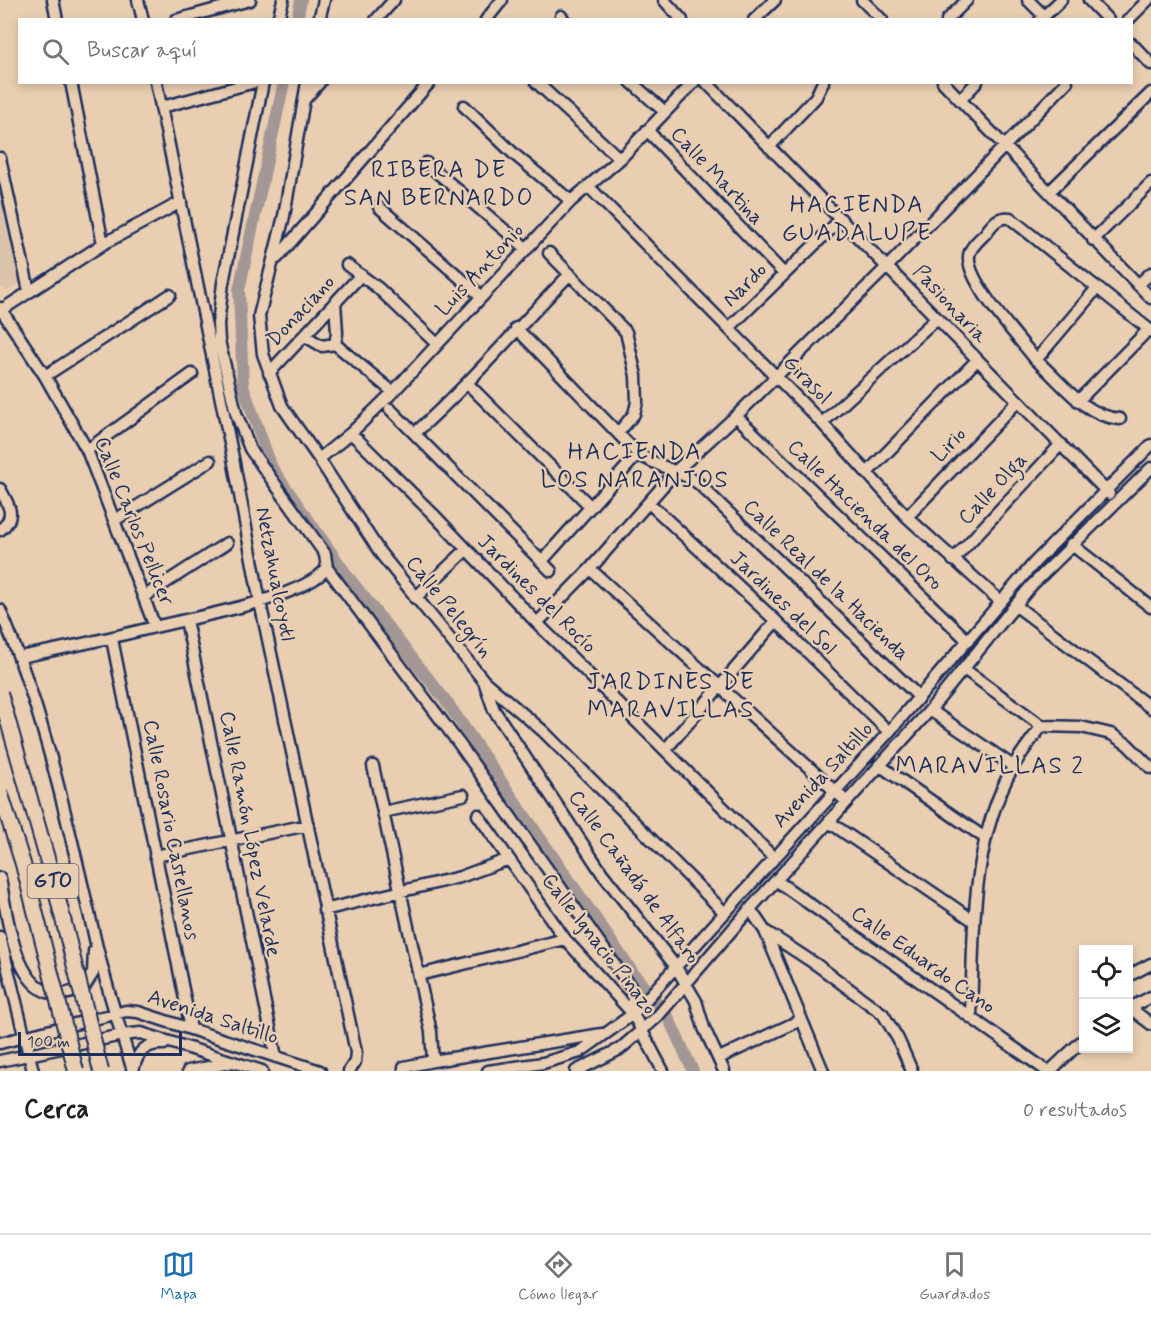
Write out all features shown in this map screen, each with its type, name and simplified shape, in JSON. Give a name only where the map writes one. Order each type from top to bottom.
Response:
[{"type":"main road","name":"GTO","points":[[0,693],[54,883],[101,1071]]},
{"type":"main road","name":"GTO","points":[[0,792],[23,864],[76,1071]]},
{"type":"street","points":[[53,0],[57,18]]},
{"type":"street","points":[[138,0],[142,18]]},
{"type":"street","points":[[183,18],[250,0]]},
{"type":"street","points":[[278,18],[283,0]]},
{"type":"street","points":[[320,18],[324,0]]},
{"type":"street","points":[[378,18],[394,0]]},
{"type":"street","points":[[488,18],[502,0]]},
{"type":"street","points":[[664,0],[680,18]]},
{"type":"street","points":[[760,18],[775,0]]},
{"type":"street","points":[[862,0],[880,18]]},
{"type":"street","points":[[1028,0],[1042,18],[1061,0]]},
{"type":"street","points":[[1089,0],[1106,18]]},
{"type":"street","points":[[1130,18],[1148,0]]},
{"type":"street","points":[[949,18],[962,2]]},
{"type":"street","points":[[1133,46],[1151,64]]},
{"type":"street","points":[[71,84],[103,244]]},
{"type":"street","name":"Netzahualcoyotl","points":[[156,84],[260,602],[356,1052],[355,1062],[349,1071]]},
{"type":"street","points":[[162,107],[248,84]]},
{"type":"street","points":[[263,84],[223,283],[218,324],[227,381],[244,436],[257,462],[325,555],[327,568],[459,745],[632,989],[633,1014]]},
{"type":"street","name":"Calle Pelegrín","points":[[307,84],[274,260],[259,316],[259,335],[269,373],[289,419],[319,459],[381,554],[484,681],[537,725],[725,913]]},
{"type":"street","points":[[304,100],[318,84]]},
{"type":"street","points":[[274,260],[428,84]]},
{"type":"street","points":[[538,84],[620,159]]},
{"type":"street","points":[[633,84],[665,112]]},
{"type":"street","name":"Luis Antonio","points":[[319,459],[351,433],[393,392],[571,201],[620,159],[692,84]]},
{"type":"street","name":"Pasionaria","points":[[708,84],[1106,489],[1115,501]]},
{"type":"street","points":[[769,147],[816,98],[822,84]]},
{"type":"street","points":[[945,84],[1151,298]]},
{"type":"street","points":[[960,100],[975,84]]},
{"type":"street","points":[[537,623],[590,569],[676,471],[736,416],[888,267],[1065,84]]},
{"type":"street","points":[[1049,192],[1151,93]]},
{"type":"street","points":[[464,106],[516,155],[571,201]]},
{"type":"street","name":"Calle Martina","points":[[647,130],[784,274]]},
{"type":"street","points":[[0,158],[28,291]]},
{"type":"street","points":[[426,163],[528,249]]},
{"type":"street","points":[[1093,240],[1151,183]]},
{"type":"street","name":"Girasol","points":[[588,186],[776,375],[907,517],[1000,601]]},
{"type":"street","points":[[1,310],[103,244],[181,202]]},
{"type":"street","points":[[379,207],[481,296]]},
{"type":"street","points":[[1078,401],[1150,330],[1010,218],[998,219],[974,245],[969,255],[969,263],[977,284],[1036,360],[1078,401],[1100,416],[1120,419]]},
{"type":"street","name":"Nardo","points":[[729,328],[841,219]]},
{"type":"street","points":[[549,253],[618,321],[629,339],[637,402],[634,414],[619,432]]},
{"type":"street","points":[[347,265],[437,344]]},
{"type":"street","points":[[1138,285],[1151,273]]},
{"type":"street","points":[[415,433],[467,383],[516,328],[570,274]]},
{"type":"street","name":"Donaciano","points":[[269,373],[361,275]]},
{"type":"street","points":[[1036,360],[1097,288]]},
{"type":"street","points":[[45,375],[170,295]]},
{"type":"street","points":[[334,344],[337,333],[335,302]]},
{"type":"street","name":"Calle Carlos Pellicer","points":[[1,310],[45,375],[87,450],[116,520],[154,627]]},
{"type":"street","points":[[822,423],[937,318]]},
{"type":"street","points":[[516,328],[638,454],[542,561]]},
{"type":"street","points":[[306,336],[322,346],[334,344],[393,392]]},
{"type":"street","points":[[867,473],[977,360]]},
{"type":"street","points":[[87,450],[192,374]]},
{"type":"street","points":[[467,383],[591,507]]},
{"type":"street","name":"Lirio","points":[[907,517],[1018,401]]},
{"type":"street","points":[[390,409],[552,572]]},
{"type":"street","name":"Calle Hacienda del Oro","points":[[736,416],[968,641]]},
{"type":"street","name":"Jardines del Rocío","points":[[351,433],[434,514],[537,623],[774,857]]},
{"type":"street","name":"Calle Olga","points":[[953,560],[1061,444]]},
{"type":"street","name":"Avenida Saltillo","points":[[488,1071],[543,1063],[580,1052],[633,1014],[889,732],[1000,601],[1106,489],[1151,446]]},
{"type":"street","name":"Calle Real de la Hacienda","points":[[638,454],[657,466],[676,471],[698,483],[919,697]]},
{"type":"street","points":[[116,520],[210,461]]},
{"type":"street","name":"Avenida Saltillo","points":[[576,1071],[620,1049],[644,1031],[750,909],[930,710],[1015,605],[1071,544],[1151,468]]},
{"type":"street","points":[[0,489],[11,512],[8,523],[0,530]]},
{"type":"street","name":"Jardines del Sol","points":[[649,503],[776,621],[889,732]]},
{"type":"street","points":[[145,597],[227,543]]},
{"type":"street","points":[[1071,544],[1151,607]]},
{"type":"street","points":[[415,598],[466,550]]},
{"type":"street","points":[[20,657],[112,639],[260,602],[314,580],[327,568]]},
{"type":"street","points":[[590,569],[847,802]]},
{"type":"street","points":[[1015,605],[1151,708]]},
{"type":"street","points":[[0,610],[20,657],[60,787],[93,933],[133,1071]]},
{"type":"street","name":"Calle Ramón López Velarde","points":[[186,620],[276,1057]]},
{"type":"street","points":[[666,749],[776,621]]},
{"type":"street","name":"Calle Rosario Castellanos","points":[[112,639],[191,1029]]},
{"type":"street","points":[[964,669],[1042,726],[1081,727],[1111,734],[1127,744],[1151,768]]},
{"type":"street","name":"Calle Cañadá de Alfaro","points":[[484,681],[494,710],[602,873],[673,970],[724,1071]]},
{"type":"street","points":[[930,710],[1013,766]]},
{"type":"street","points":[[971,1017],[974,921],[985,838],[1013,766],[1042,726]]},
{"type":"street","points":[[879,765],[985,838]]},
{"type":"street","points":[[373,766],[431,1032],[433,1061]]},
{"type":"street","points":[[383,812],[463,795]]},
{"type":"street","name":"Calle Ignacio Pinazo","points":[[478,814],[565,939],[633,1014],[644,1031],[663,1071]]},
{"type":"street","points":[[829,822],[974,921]]},
{"type":"street","points":[[155,856],[308,825]]},
{"type":"street","points":[[324,910],[460,877],[509,859]]},
{"type":"street","points":[[0,878],[19,962],[30,980],[39,988],[62,994],[84,987],[93,973],[93,933]]},
{"type":"street","name":"Calle Eduardo Cano","points":[[777,880],[1048,1071]]},
{"type":"street","points":[[750,909],[765,931],[823,1071]]},
{"type":"street","points":[[765,931],[817,965],[883,1014],[898,1039],[912,1071]]},
{"type":"street","points":[[0,937],[33,1071]]},
{"type":"street","points":[[419,975],[565,939]]},
{"type":"street","points":[[1133,973],[1151,964]]},
{"type":"street","points":[[1133,1007],[1151,997]]},
{"type":"street","name":"Avenida Saltillo","points":[[0,1043],[116,1013],[138,1012],[320,1071]]},
{"type":"street","points":[[1133,1012],[1151,1024]]},
{"type":"street","points":[[719,1058],[801,1020]]},
{"type":"street","name":"Avenida Saltillo","points":[[0,1061],[141,1033],[262,1071]]},
{"type":"street","points":[[404,1071],[404,1067],[412,1064],[608,1033]]},
{"type":"street","points":[[1048,1071],[1079,1044]]},
{"type":"street","points":[[133,1071],[138,1054],[148,1045],[181,1046]]},
{"type":"street","points":[[188,1071],[231,1063]]},
{"type":"shaded area","points":[[0,186],[18,279],[21,282],[7,291],[4,287],[0,289]]},
{"type":"waterway","points":[[297,18],[301,0]]},
{"type":"waterway","points":[[284,84],[239,290],[243,386],[272,468],[349,578],[446,701],[633,973],[668,1017],[693,1071]]},
{"type":"district","name":"RIBERA DE SAN BERNARDO","points":[[439,184]]},
{"type":"district","name":"HACIENDA GUADALUPE","points":[[857,219]]},
{"type":"district","name":"HACIENDA LOS NARANJOS","points":[[635,466]]},
{"type":"district","name":"JARDINES DE MARAVILLAS","points":[[671,696]]},
{"type":"district","name":"MARAVILLAS 2","points":[[990,766]]}]
